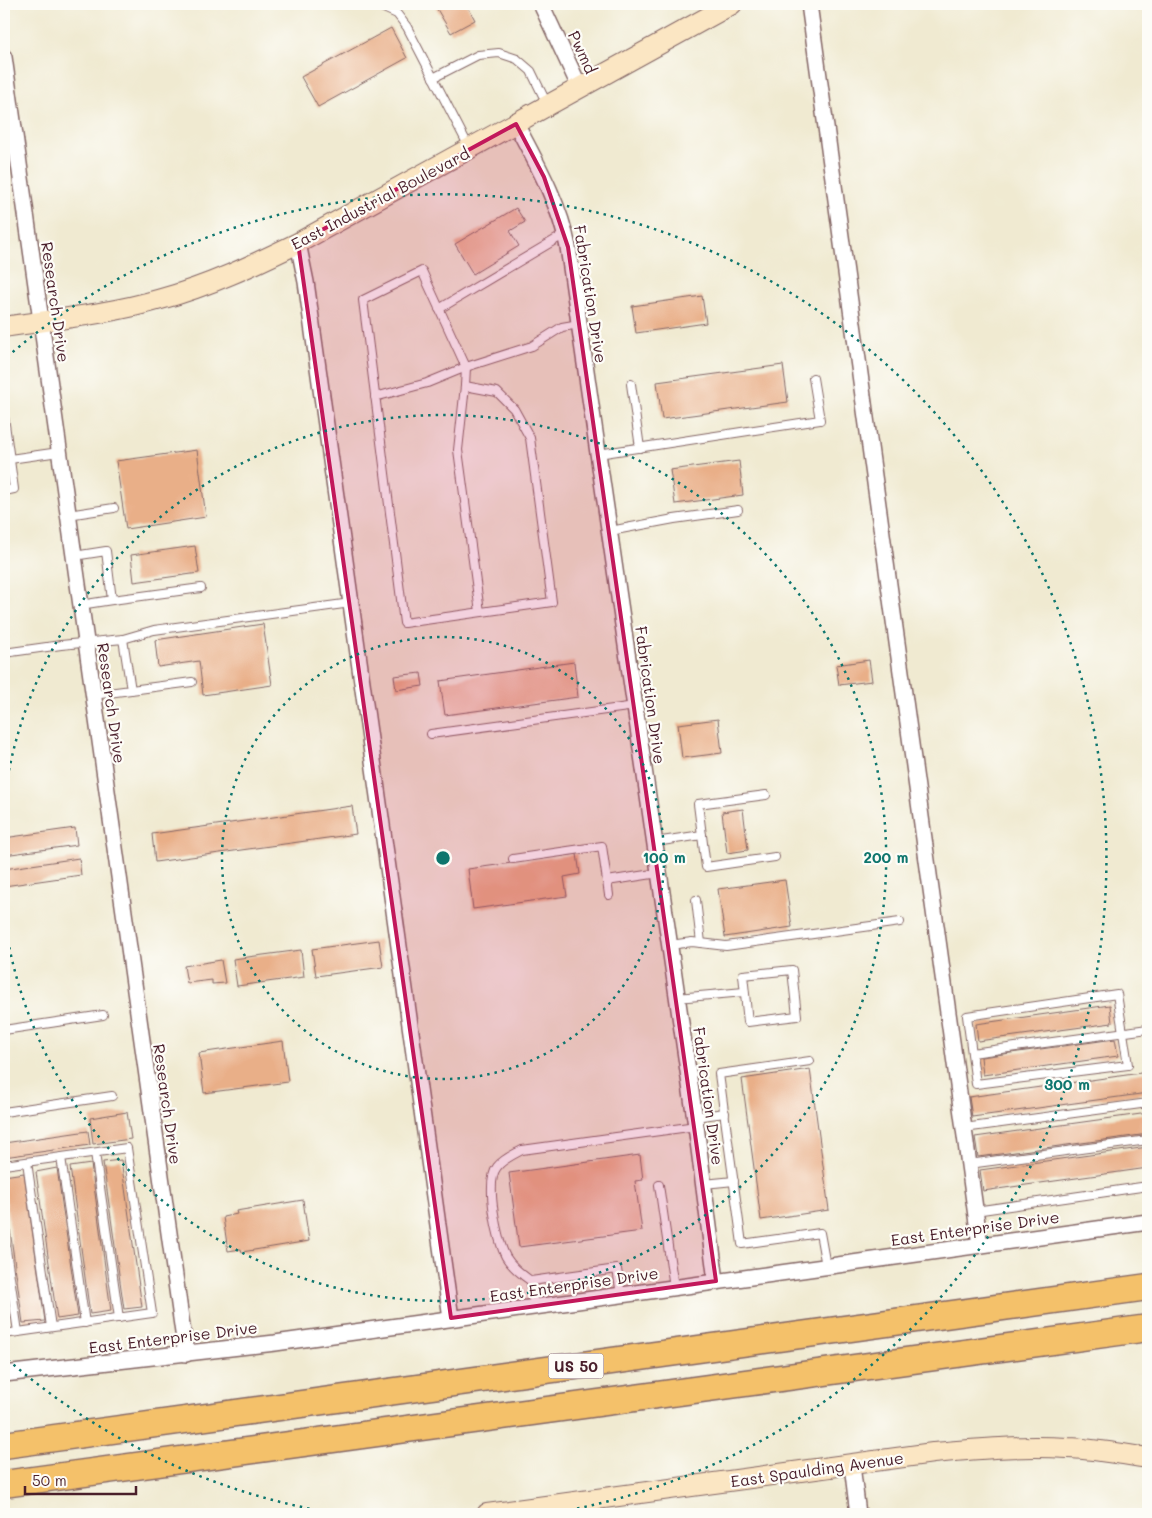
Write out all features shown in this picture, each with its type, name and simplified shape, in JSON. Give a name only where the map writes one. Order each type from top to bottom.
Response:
[{"type":"highway","name":"US 50","points":[[4,1445],[1148,1287]]},
{"type":"highway","name":"US 50","points":[[4,1484],[1148,1328]]},
{"type":"street","name":"Pwmd","points":[[541,4],[580,88]]},
{"type":"street","points":[[809,4],[980,1245]]},
{"type":"street","name":"East Industrial Boulevard","points":[[4,328],[102,312],[161,299],[236,273],[298,243],[470,150],[720,7]]},
{"type":"street","name":"Research Drive","points":[[4,57],[186,1354]]},
{"type":"street","name":"Fabrication Drive","points":[[516,124],[544,177],[557,207],[565,234],[670,945],[716,1281]]},
{"type":"street","points":[[298,243],[306,282],[451,1318]]},
{"type":"street","name":"East Enterprise Drive","points":[[4,1374],[186,1354],[1148,1222]]},
{"type":"street","name":"East Spaulding Avenue","points":[[487,1514],[933,1453],[991,1448],[1068,1448],[1113,1452],[1148,1458]]},
{"type":"street","points":[[852,1465],[858,1514]]},
{"type":"lane","points":[[375,4],[397,14],[407,27],[470,150]]},
{"type":"lane","points":[[434,78],[478,55],[499,53],[517,59],[531,72],[548,105]]},
{"type":"lane","points":[[439,309],[565,234]]},
{"type":"lane","points":[[465,386],[496,392],[514,408],[530,438],[552,602],[480,612],[404,622],[363,300],[422,271],[466,367],[458,450],[480,612]]},
{"type":"lane","points":[[375,397],[427,383],[466,367],[532,346],[562,327],[579,324]]},
{"type":"lane","points":[[598,454],[820,420],[813,378]]},
{"type":"lane","points":[[631,384],[640,448]]},
{"type":"lane","points":[[4,417],[14,490],[4,491]]},
{"type":"lane","points":[[10,459],[59,452]]},
{"type":"lane","points":[[68,515],[114,508]]},
{"type":"lane","points":[[610,532],[674,519],[738,510]]},
{"type":"lane","points":[[74,556],[106,551],[112,600]]},
{"type":"lane","points":[[80,605],[201,588]]},
{"type":"lane","points":[[4,653],[123,639],[154,630],[351,602]]},
{"type":"lane","points":[[123,639],[131,690]]},
{"type":"lane","points":[[94,696],[192,682]]},
{"type":"lane","points":[[431,734],[635,706]]},
{"type":"lane","points":[[766,795],[698,804],[706,866],[775,857]]},
{"type":"lane","points":[[655,842],[702,834]]},
{"type":"lane","points":[[513,859],[602,846],[609,894]]},
{"type":"lane","points":[[607,881],[659,873]]},
{"type":"lane","points":[[696,900],[701,943]]},
{"type":"lane","points":[[670,945],[692,942],[726,946],[900,922]]},
{"type":"lane","points":[[792,970],[797,1016],[748,1022],[744,992],[742,975],[792,970]]},
{"type":"lane","points":[[677,998],[744,992]]},
{"type":"lane","points":[[1117,994],[1128,1065],[976,1084],[972,1053],[967,1016],[1117,994]]},
{"type":"lane","points":[[4,1030],[103,1015]]},
{"type":"lane","points":[[972,1053],[1148,1029]]},
{"type":"lane","points":[[810,1061],[719,1074],[742,1244],[820,1232],[826,1266]]},
{"type":"lane","points":[[4,1112],[112,1096]]},
{"type":"lane","points":[[964,1128],[1148,1103]]},
{"type":"lane","points":[[621,1295],[617,1269],[530,1281],[518,1273],[506,1258],[499,1240],[491,1190],[496,1168],[508,1157],[522,1150],[695,1122],[725,1113]]},
{"type":"lane","points":[[969,1164],[1148,1140]]},
{"type":"lane","points":[[4,1165],[127,1148],[152,1313],[4,1334]]},
{"type":"lane","points":[[95,1153],[119,1318]]},
{"type":"lane","points":[[61,1157],[84,1322]]},
{"type":"lane","points":[[27,1162],[51,1327]]},
{"type":"lane","points":[[704,1184],[734,1181]]},
{"type":"lane","points":[[659,1185],[674,1288]]},
{"type":"lane","points":[[975,1211],[1148,1186]]},
{"type":"lane","points":[[4,1236],[18,1332]]},
{"type":"lane","points":[[530,1281],[534,1307]]},
{"type":"highlighted area","points":[[516,124],[544,177],[568,247],[716,1281],[451,1318],[298,243]]},
{"type":"building","points":[[434,4],[469,4],[467,5],[475,20],[451,33]]},
{"type":"building","points":[[391,28],[407,58],[318,107],[301,77]]},
{"type":"building","points":[[516,208],[525,222],[510,231],[519,246],[473,274],[455,244]]},
{"type":"building","points":[[702,296],[706,323],[636,333],[632,306]]},
{"type":"building","points":[[783,365],[788,402],[662,419],[657,382]]},
{"type":"building","points":[[197,450],[206,517],[126,529],[116,461]]},
{"type":"building","points":[[739,461],[743,495],[675,504],[670,470]]},
{"type":"building","points":[[195,546],[199,573],[134,582],[131,555]]},
{"type":"building","points":[[263,624],[272,685],[203,695],[199,661],[158,667],[155,640]]},
{"type":"building","points":[[869,660],[872,681],[839,685],[836,665]]},
{"type":"building","points":[[574,662],[578,697],[445,715],[440,681]]},
{"type":"building","points":[[421,673],[423,686],[396,690],[394,676]]},
{"type":"building","points":[[718,719],[722,753],[682,758],[678,724]]},
{"type":"building","points":[[352,806],[356,834],[155,862],[152,834]]},
{"type":"building","points":[[743,809],[748,850],[727,853],[722,812]]},
{"type":"building","points":[[75,828],[77,845],[4,855],[4,838]]},
{"type":"building","points":[[577,854],[580,874],[564,877],[567,896],[473,909],[468,869]]},
{"type":"building","points":[[79,858],[81,875],[4,886],[4,869]]},
{"type":"building","points":[[785,880],[792,927],[725,937],[718,889]]},
{"type":"building","points":[[379,940],[383,967],[316,976],[312,949]]},
{"type":"building","points":[[301,950],[304,977],[237,986],[233,959]]},
{"type":"building","points":[[221,960],[225,983],[212,984],[212,980],[187,983],[184,966]]},
{"type":"building","points":[[1110,1005],[1112,1023],[978,1041],[976,1024]]},
{"type":"building","points":[[1115,1039],[1118,1056],[983,1075],[981,1057]]},
{"type":"building","points":[[283,1041],[288,1082],[204,1093],[199,1053]]},
{"type":"building","points":[[810,1069],[829,1210],[761,1220],[742,1079]]},
{"type":"building","points":[[1148,1072],[1148,1093],[972,1117],[969,1097]]},
{"type":"building","points":[[127,1112],[131,1139],[93,1144],[90,1118]]},
{"type":"building","points":[[1148,1113],[1148,1134],[978,1157],[975,1137]]},
{"type":"building","points":[[88,1131],[90,1145],[4,1157],[4,1143]]},
{"type":"building","points":[[1148,1147],[1148,1168],[983,1191],[980,1170]]},
{"type":"building","points":[[640,1155],[643,1180],[635,1181],[642,1231],[519,1247],[509,1173]]},
{"type":"building","points":[[121,1160],[142,1307],[124,1309],[103,1162]]},
{"type":"building","points":[[91,1164],[111,1311],[90,1314],[70,1167]]},
{"type":"building","points":[[57,1168],[78,1316],[57,1319],[36,1172]]},
{"type":"building","points":[[24,1173],[45,1321],[23,1323],[4,1176]]},
{"type":"building","points":[[303,1200],[309,1241],[242,1252],[241,1249],[228,1251],[223,1217],[237,1214],[236,1211]]},
{"type":"building","points":[[4,1283],[10,1319],[4,1320]]}]
